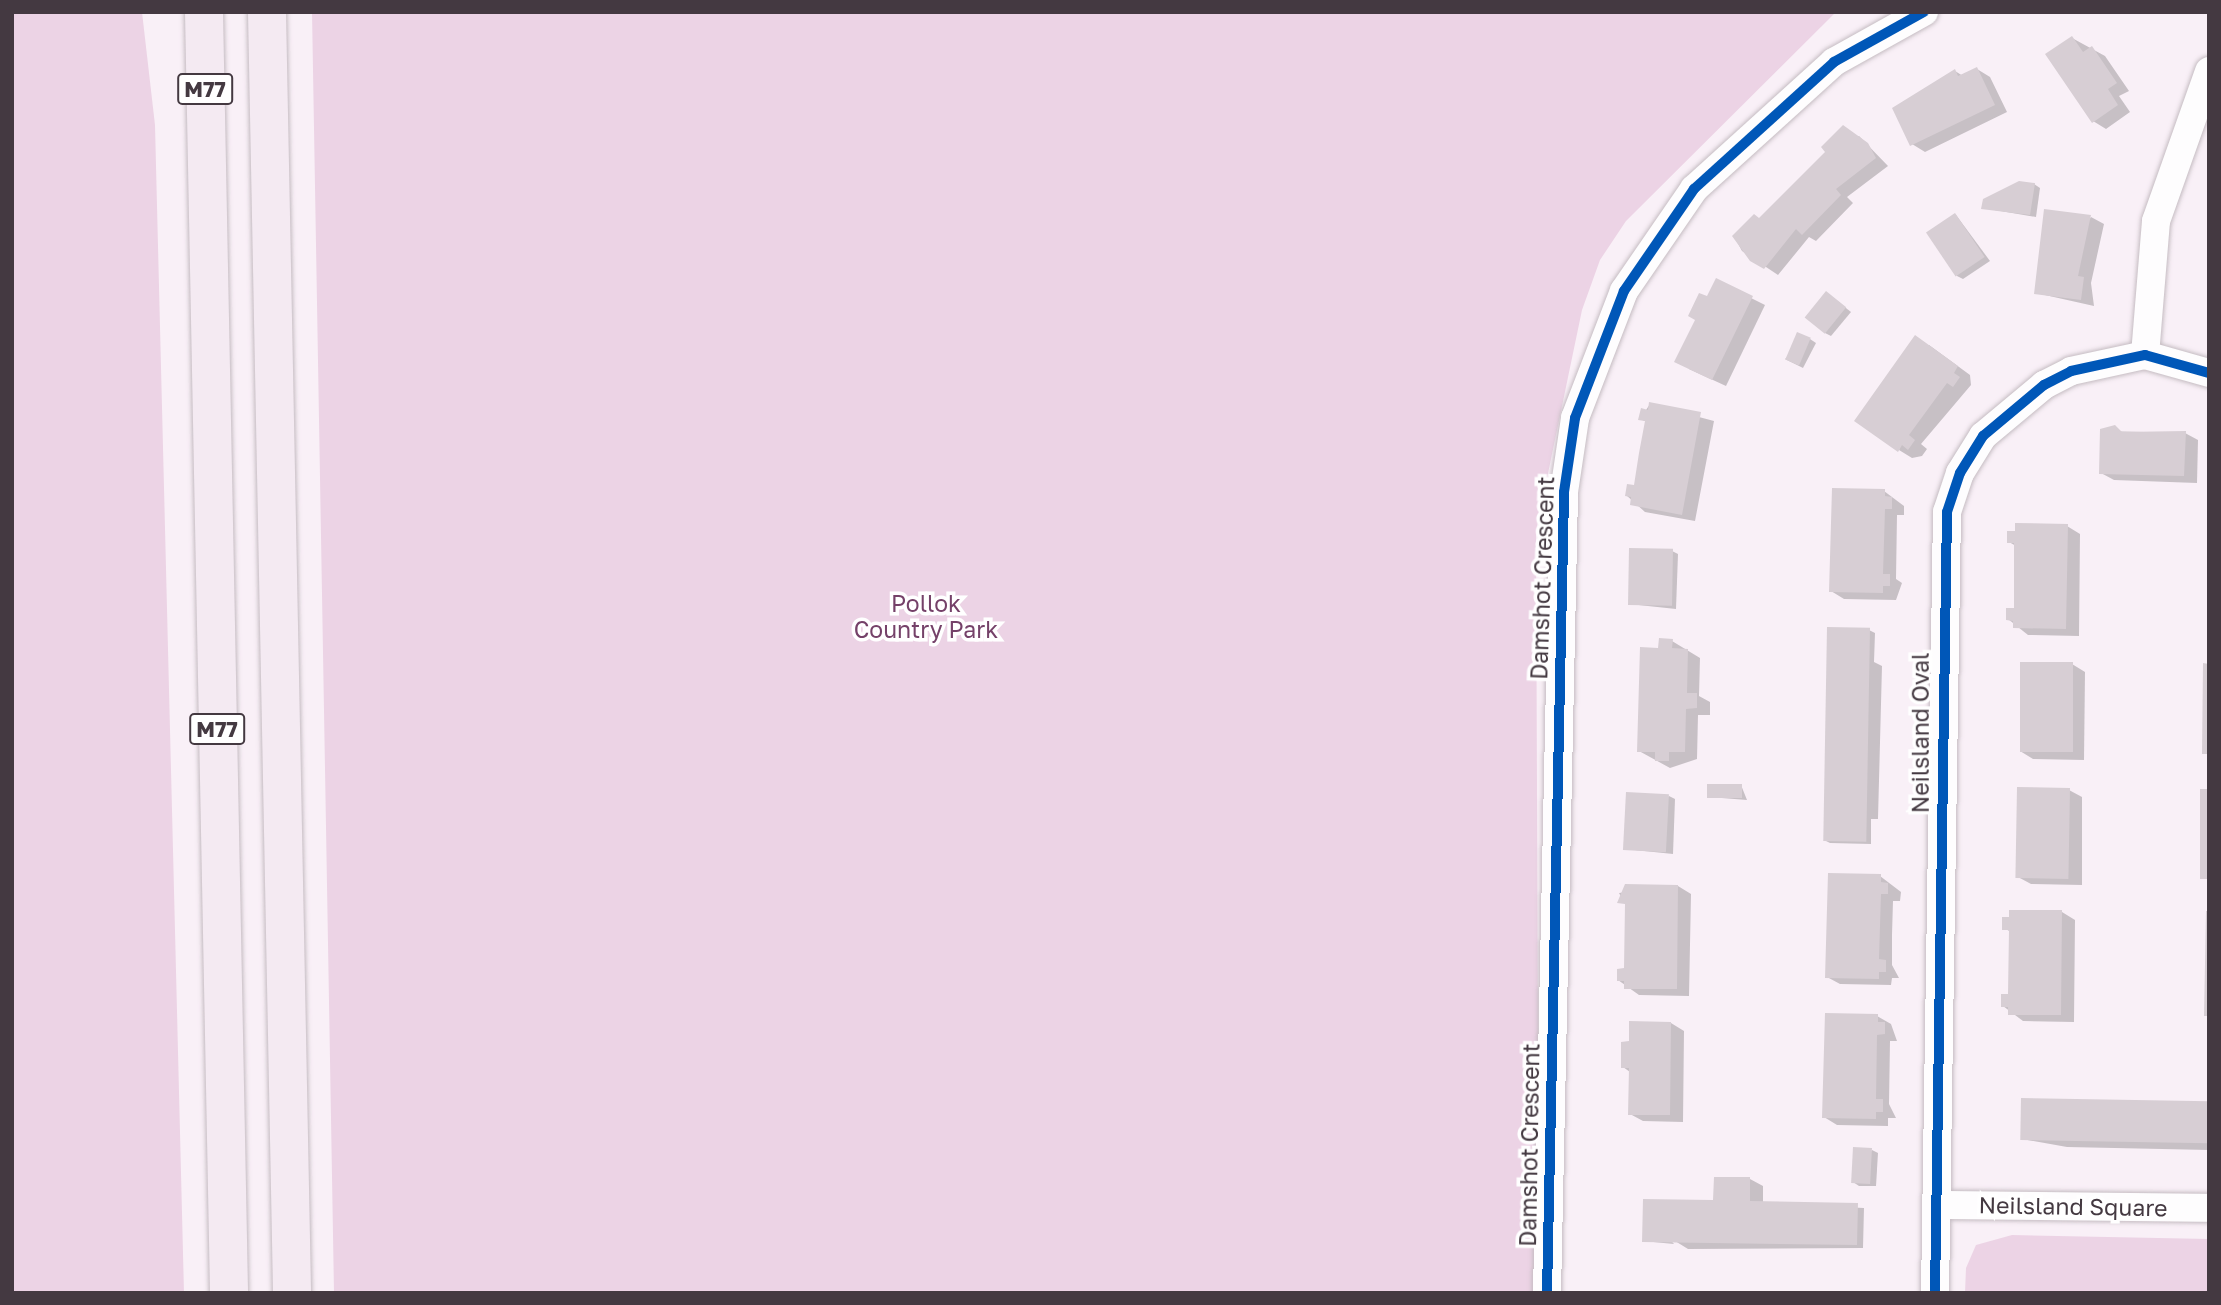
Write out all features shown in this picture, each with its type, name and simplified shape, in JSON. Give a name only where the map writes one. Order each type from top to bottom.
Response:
[{"type":"highway","points":[[191,12],[206,166]]},
{"type":"highway","name":"M77","points":[[204,12],[229,1293]]},
{"type":"highway","name":"M77","points":[[267,12],[292,1293]]},
{"type":"street","name":"Damshot Crescent","points":[[1547,1293],[1564,492],[1575,418],[1596,350],[1660,230],[1742,139],[1867,26],[1924,12]]},
{"type":"street","points":[[2145,355],[2156,222],[2209,71]]},
{"type":"street","name":"Neilsland Oval","points":[[1935,1293],[1947,512],[1960,472],[1983,436],[2015,405],[2071,371],[2145,355],[2209,373]]},
{"type":"street","name":"Neilsland Square","points":[[1938,1205],[2209,1208]]},
{"type":"green space","points":[[12,12],[142,12],[155,125],[184,1293],[12,1293]]},
{"type":"green space","name":"Pollok Country Park","points":[[312,12],[1836,12],[1626,221],[1600,260],[1582,310],[1536,531],[1539,1293],[334,1293]]},
{"type":"green space","points":[[2012,1235],[2209,1239],[2209,1293],[1965,1293],[1966,1268],[1976,1245]]},
{"type":"building","points":[[2072,36],[2083,52],[2092,46],[2117,83],[2108,89],[2118,105],[2092,123],[2045,54]]},
{"type":"building","points":[[1977,67],[1995,105],[1910,146],[1892,108],[1955,69],[1958,76]]},
{"type":"building","points":[[1843,125],[1868,143],[1876,158],[1836,189],[1841,195],[1802,235],[1796,229],[1764,269],[1750,261],[1732,236],[1754,214],[1759,218],[1825,152],[1821,147]]},
{"type":"building","points":[[2019,181],[2035,183],[2030,215],[1981,209],[1983,199]]},
{"type":"building","points":[[2044,209],[2091,215],[2078,276],[2084,277],[2081,300],[2034,294]]},
{"type":"building","points":[[1955,213],[1985,257],[1956,277],[1926,233]]},
{"type":"building","points":[[1716,278],[1753,296],[1712,380],[1674,362],[1695,320],[1688,316],[1699,293],[1707,296]]},
{"type":"building","points":[[1826,291],[1846,307],[1825,334],[1805,317]]},
{"type":"building","points":[[1797,332],[1811,338],[1799,365],[1785,360]]},
{"type":"building","points":[[1915,335],[1958,366],[1954,373],[1960,377],[1953,387],[1947,383],[1909,435],[1915,440],[1908,450],[1902,445],[1898,452],[1854,421]]},
{"type":"building","points":[[1649,402],[1701,412],[1682,515],[1630,505],[1631,497],[1625,496],[1627,484],[1634,485],[1645,421],[1638,420],[1641,408],[1648,410]]},
{"type":"building","points":[[2115,425],[2122,432],[2186,431],[2184,476],[2099,474],[2100,429]]},
{"type":"building","points":[[1832,488],[1885,489],[1885,496],[1892,497],[1892,509],[1885,509],[1883,574],[1890,574],[1890,586],[1883,586],[1883,593],[1829,592]]},
{"type":"building","points":[[2015,523],[2068,524],[2066,629],[2013,628],[2013,621],[2006,620],[2006,608],[2014,608],[2014,543],[2007,543],[2007,531],[2015,531]]},
{"type":"building","points":[[1629,548],[1673,549],[1672,606],[1628,605]]},
{"type":"building","points":[[1827,627],[1870,628],[1866,842],[1823,841]]},
{"type":"building","points":[[1659,638],[1673,639],[1672,648],[1688,649],[1687,693],[1697,693],[1697,708],[1686,709],[1685,752],[1669,752],[1669,761],[1655,761],[1655,752],[1637,752],[1640,647],[1658,648]]},
{"type":"building","points":[[2020,662],[2073,662],[2073,752],[2020,752]]},
{"type":"building","points":[[2203,663],[2209,664],[2209,754],[2202,754]]},
{"type":"building","points":[[1707,784],[1742,784],[1742,798],[1707,798]]},
{"type":"building","points":[[2017,787],[2070,788],[2068,879],[2015,878]]},
{"type":"building","points":[[2200,789],[2209,789],[2209,879],[2200,879]]},
{"type":"building","points":[[1626,792],[1669,794],[1666,852],[1623,850]]},
{"type":"building","points":[[1828,873],[1881,874],[1881,882],[1888,883],[1888,894],[1881,894],[1879,959],[1886,960],[1886,972],[1879,972],[1879,979],[1825,978]]},
{"type":"building","points":[[1625,884],[1678,885],[1677,989],[1624,989],[1624,981],[1617,981],[1617,969],[1624,968],[1625,904],[1617,903]]},
{"type":"building","points":[[2009,910],[2062,910],[2061,1015],[2008,1015],[2008,1007],[2001,1007],[2001,994],[2008,994],[2009,930],[2002,930],[2002,917],[2009,917]]},
{"type":"building","points":[[2206,911],[2209,911],[2209,1016],[2204,1016]]},
{"type":"building","points":[[1825,1013],[1878,1014],[1878,1022],[1885,1022],[1885,1034],[1877,1035],[1876,1099],[1883,1099],[1883,1112],[1876,1112],[1876,1119],[1822,1118]]},
{"type":"building","points":[[1629,1021],[1671,1022],[1670,1115],[1628,1115],[1629,1068],[1621,1068],[1621,1042],[1629,1041]]},
{"type":"building","points":[[2021,1098],[2209,1101],[2208,1143],[2020,1140]]},
{"type":"building","points":[[1853,1147],[1872,1148],[1870,1184],[1851,1183]]},
{"type":"building","points":[[1714,1177],[1750,1177],[1750,1201],[1858,1203],[1857,1245],[1642,1242],[1643,1199],[1713,1200]]},
{"type":"cycle path","points":[[1547,1293],[1564,492],[1575,418],[1624,291],[1694,189],[1834,62],[1924,12]]},
{"type":"cycle path","points":[[1935,1293],[1947,512],[1960,473],[1983,436],[2044,385],[2071,371],[2145,355],[2209,373]]}]
